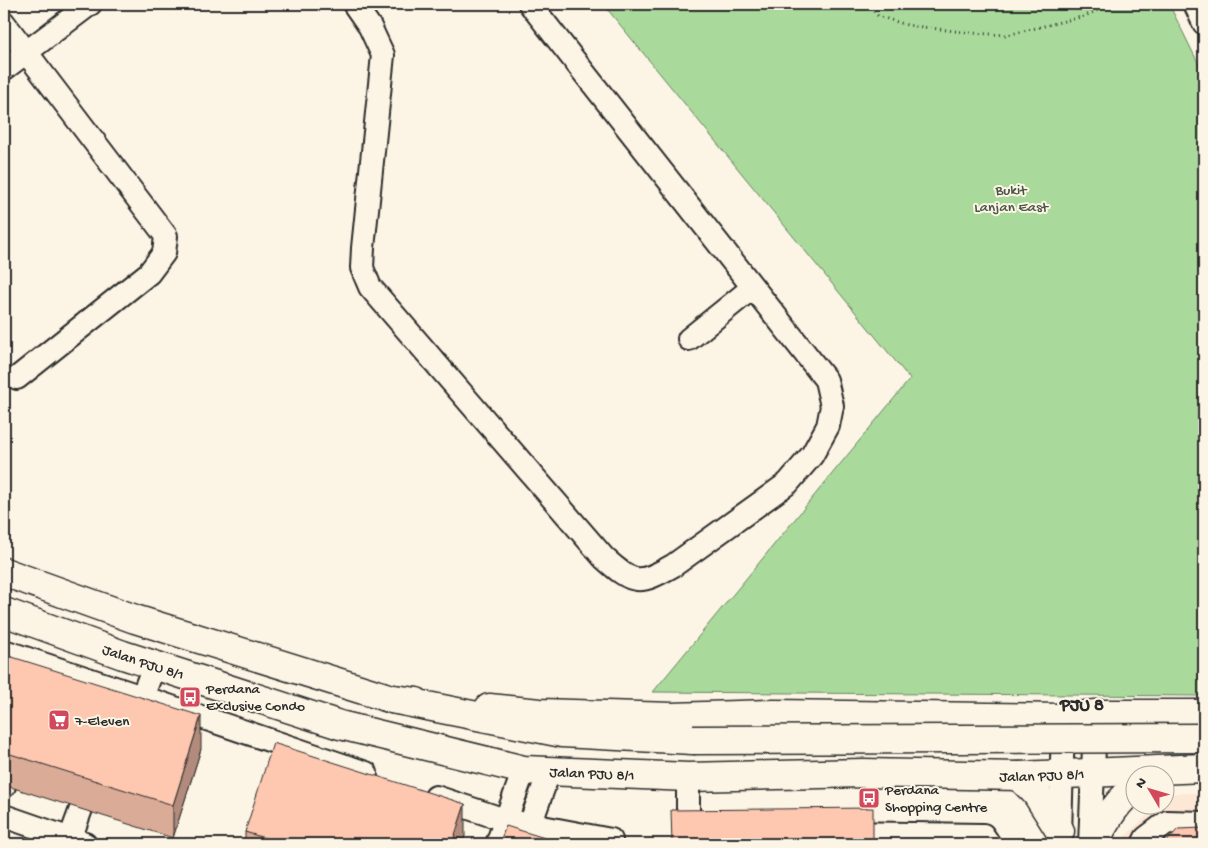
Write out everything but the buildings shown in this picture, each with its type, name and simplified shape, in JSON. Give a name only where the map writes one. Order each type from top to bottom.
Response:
[{"type":"main road","points":[[4,572],[135,619],[392,699],[562,733],[684,740],[1204,738]]},
{"type":"main road","name":"Jalan PJU 8/1","points":[[4,612],[137,659],[340,725],[537,771],[688,777],[863,773],[1018,776],[1061,775],[1092,771],[1181,771]]},
{"type":"main road","points":[[135,619],[137,659]]},
{"type":"main road","points":[[392,699],[540,713],[662,717],[774,714],[1064,718],[1095,714],[1204,714]]},
{"type":"main road","points":[[1018,776],[1036,793],[1060,838]]},
{"type":"main road","points":[[1091,844],[1114,809],[1126,795]]},
{"type":"street","points":[[4,69],[90,4]]},
{"type":"street","points":[[354,4],[370,27],[383,55],[363,248],[362,268],[370,287],[604,558],[620,573],[636,581],[654,577],[674,565],[788,483],[812,455],[828,426],[832,406],[826,380],[530,4]]},
{"type":"street","points":[[1195,4],[1204,23]]},
{"type":"street","points":[[4,23],[166,236],[164,253],[149,273],[17,378]]},
{"type":"street","points":[[689,339],[752,288]]},
{"type":"street","points":[[4,651],[384,779]]},
{"type":"street","points":[[118,689],[137,659]]},
{"type":"street","points":[[137,659],[142,697]]},
{"type":"street","points":[[1091,844],[1095,714]]},
{"type":"street","points":[[1060,838],[1064,718]]},
{"type":"street","points":[[496,844],[505,820],[537,771]]},
{"type":"street","points":[[530,825],[537,771]]},
{"type":"street","points":[[688,777],[688,825],[692,830],[719,832]]},
{"type":"street","points":[[412,789],[505,820],[611,840]]},
{"type":"street","points":[[4,816],[78,842],[81,809]]},
{"type":"street","points":[[1143,844],[1146,838],[1167,822],[1204,823]]},
{"type":"street","points":[[817,833],[983,835],[990,844]]},
{"type":"path","points":[[868,4],[878,16],[907,25],[970,33],[1008,35],[1085,16],[1111,4]]},
{"type":"shaded area","points":[[1176,793],[1204,793],[1204,844],[1117,844],[1146,816],[1176,816]]},
{"type":"green space","name":"Bukit Lanjan East","points":[[603,4],[1169,4],[1204,75],[1204,696],[653,692],[910,379]]},
{"type":"place","name":"Perdana Exclusive Condo","points":[[190,697]]},
{"type":"place","name":"7-Eleven","points":[[59,720]]},
{"type":"place","name":"Perdana Shopping Centre","points":[[869,798]]},
{"type":"district","name":"PJU 8","points":[[1082,704]]}]
